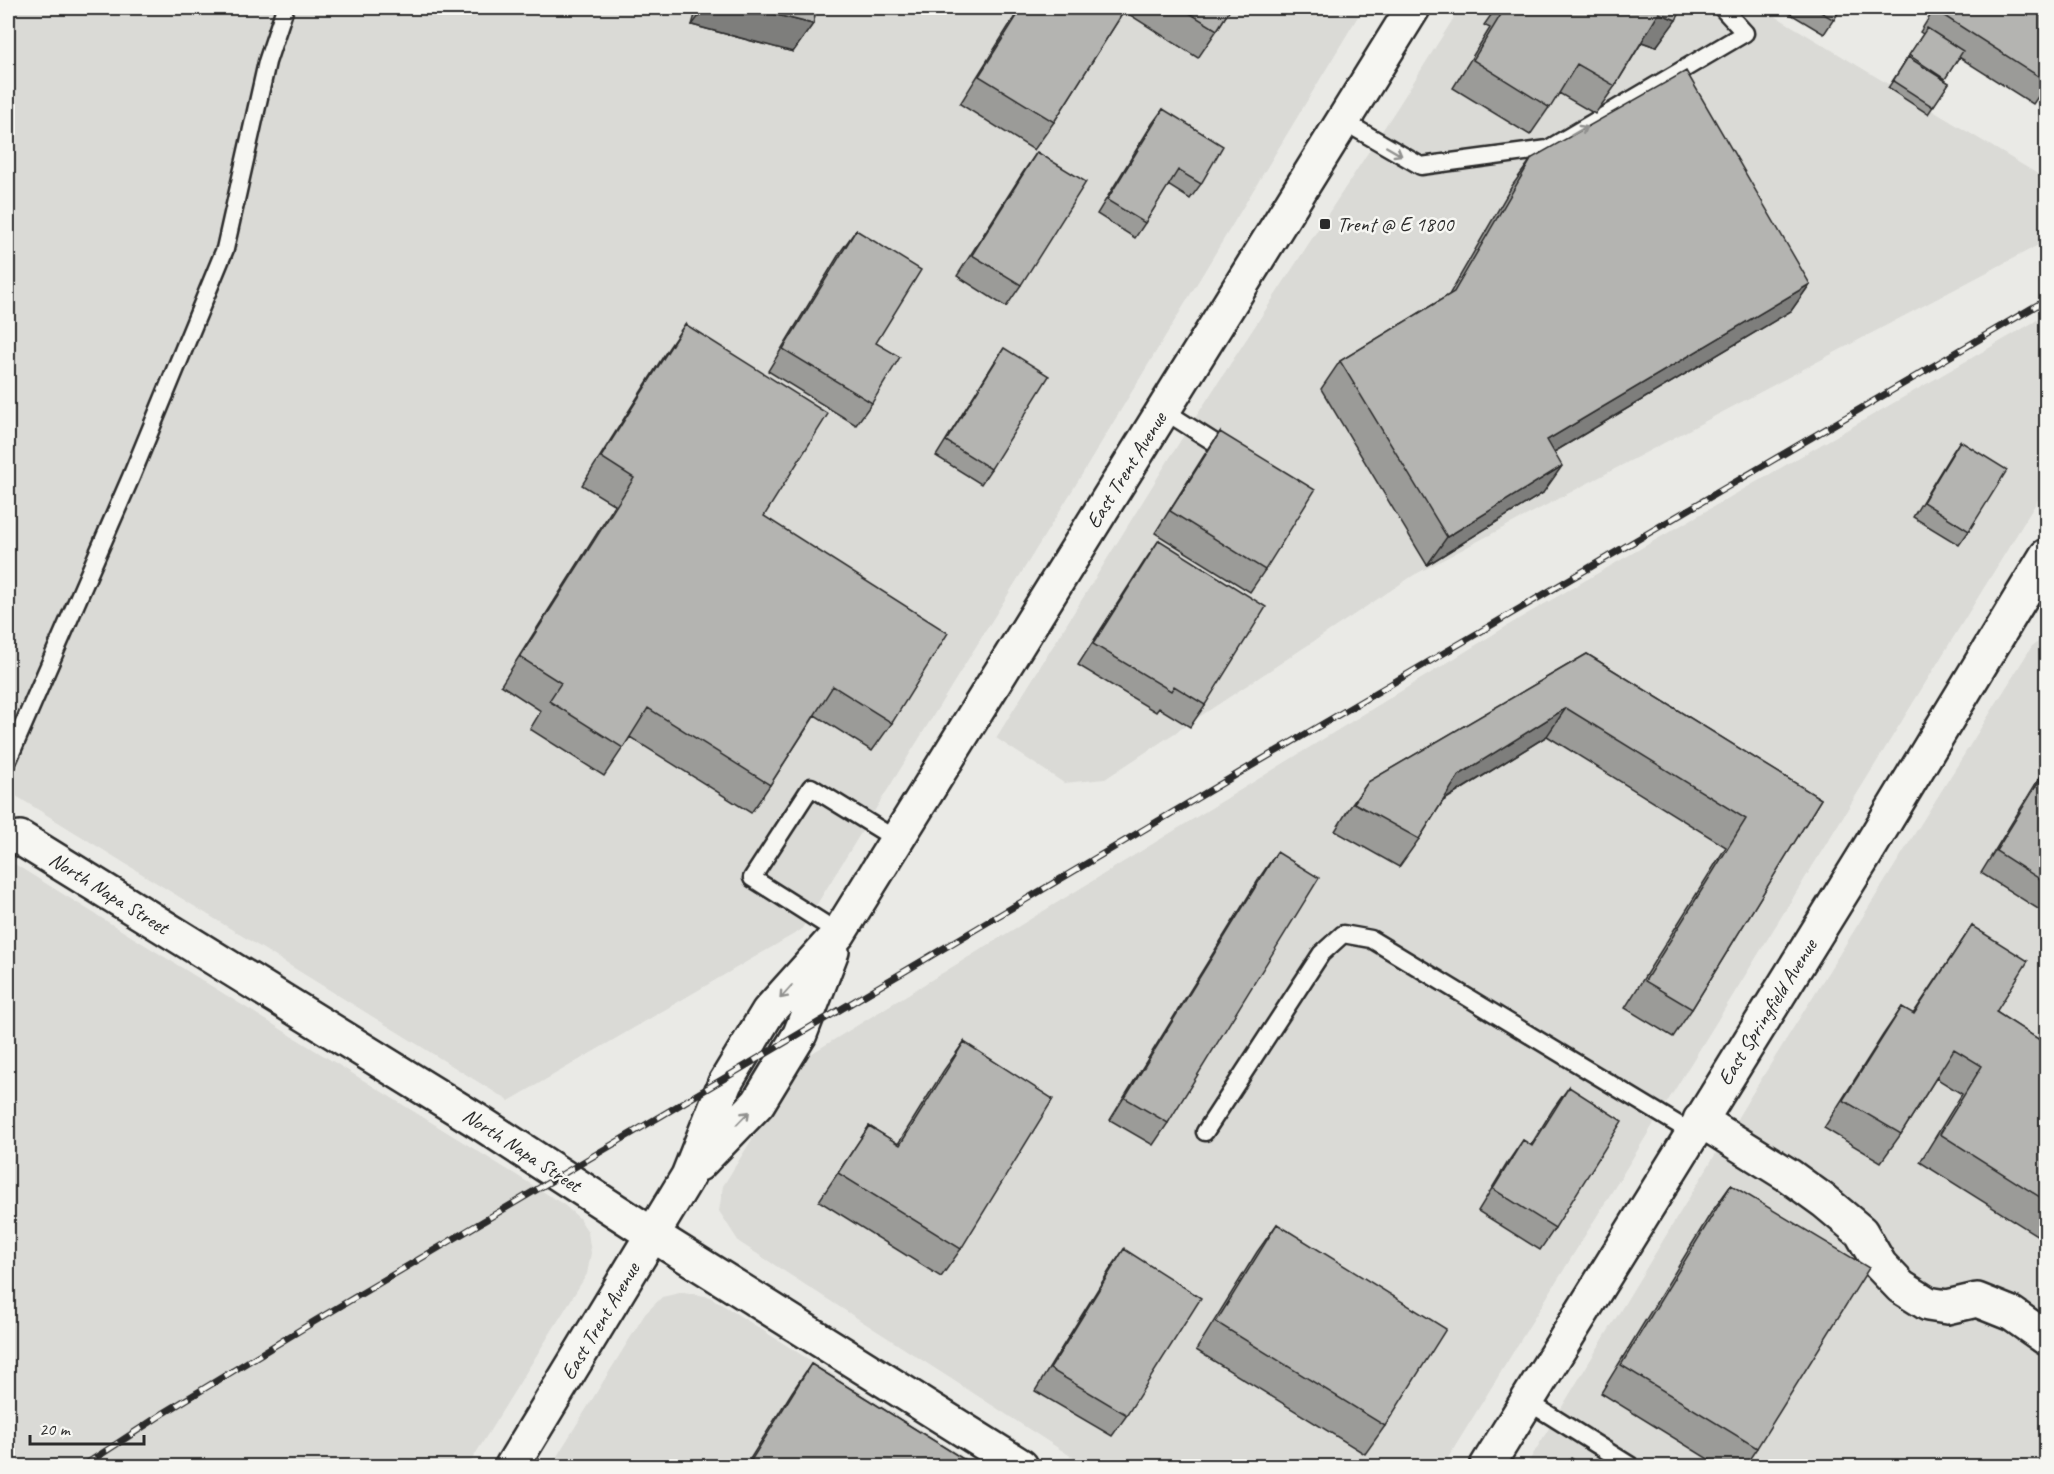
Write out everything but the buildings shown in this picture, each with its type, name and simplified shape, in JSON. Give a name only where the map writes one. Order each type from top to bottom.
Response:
[{"type":"main road","name":"East Trent Avenue","points":[[512,1467],[688,1176],[725,1083],[768,1012],[839,933],[1413,8]]},
{"type":"main road","name":"East Springfield Avenue","points":[[1487,1467],[1696,1126],[2042,574]]},
{"type":"main road","name":"North Napa Street","points":[[20,838],[476,1120],[652,1235],[1021,1467]]},
{"type":"main road","points":[[1696,1126],[1788,1175],[1824,1201],[1861,1232],[1880,1265],[1901,1287],[1928,1304],[1947,1307],[1977,1300],[2012,1314],[2046,1338]]},
{"type":"lane","points":[[8,760],[131,477],[225,249],[267,62],[285,8]]},
{"type":"lane","points":[[1343,122],[1421,166],[1548,149],[1744,33],[1722,8]]},
{"type":"lane","points":[[1163,410],[1241,460]]},
{"type":"lane","points":[[839,933],[752,878],[811,787],[897,840]]},
{"type":"lane","points":[[1205,1132],[1321,954],[1343,934],[1371,939],[1696,1126]]},
{"type":"lane","points":[[1527,1401],[1631,1467]]},
{"type":"shaded area","points":[[8,8],[1363,8],[1075,486],[801,930],[509,1101],[8,791]]},
{"type":"shaded area","points":[[1460,8],[1762,8],[2046,179],[2046,241],[1414,575],[1105,779],[1064,783],[996,738],[1184,435]]},
{"type":"shaded area","points":[[2046,315],[2046,487],[1443,1466],[1086,1466],[739,1242],[719,1211],[723,1186],[801,1060],[1520,618]]},
{"type":"shaded area","points":[[2046,637],[2046,1466],[1526,1466],[1752,1094],[2032,646]]},
{"type":"shaded area","points":[[8,860],[563,1204],[579,1218],[588,1232],[591,1253],[587,1274],[468,1466],[8,1466]]},
{"type":"shaded area","points":[[684,1292],[710,1297],[978,1466],[551,1466],[645,1314],[662,1297]]},
{"type":"railway","points":[[8,24],[12,8]]},
{"type":"railway","points":[[83,1466],[164,1413],[315,1321],[1251,766],[2046,300]]},
{"type":"place","name":"Trent @ E 1800","points":[[1325,224]]}]
